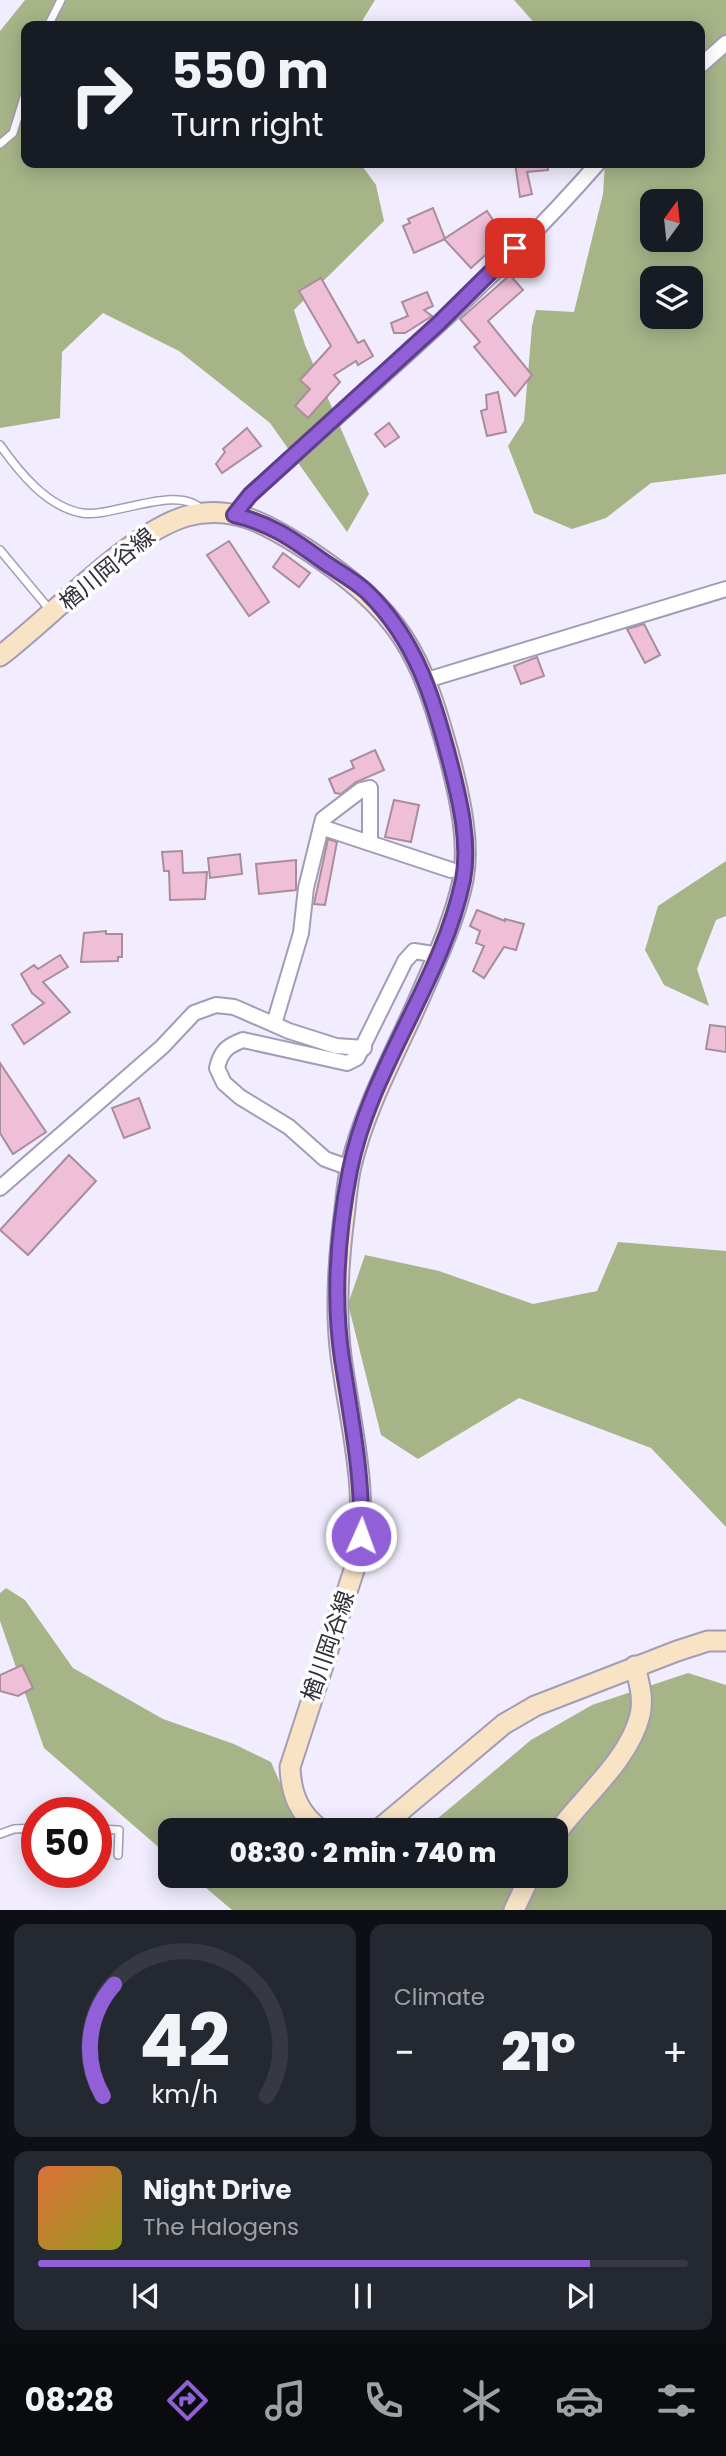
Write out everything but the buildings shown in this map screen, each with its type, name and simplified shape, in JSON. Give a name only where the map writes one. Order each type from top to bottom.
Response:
[{"type":"main road","name":"楢川岡谷線","points":[[0,656],[155,528],[205,513],[234,515],[264,522],[365,591],[406,639],[427,680],[455,782],[464,831],[463,878],[439,955],[375,1096],[350,1168],[341,1241],[338,1317],[363,1495],[361,1536],[355,1567],[290,1767],[291,1787],[306,1818]]},
{"type":"main road","points":[[392,1818],[503,1724],[570,1691],[708,1642],[726,1641]]},
{"type":"main road","points":[[568,1819],[622,1754],[633,1735],[640,1715],[642,1693],[635,1667]]},
{"type":"main road","points":[[514,1910],[524,1888]]},
{"type":"street","points":[[705,62],[726,43]]},
{"type":"street","points":[[234,515],[250,495],[439,323],[572,192],[593,168]]},
{"type":"street","points":[[427,680],[726,589]]},
{"type":"street","points":[[274,1024],[301,933],[306,888],[321,827],[329,812],[361,790],[370,788],[370,843]]},
{"type":"street","points":[[321,827],[451,870]]},
{"type":"street","points":[[350,1168],[325,1158],[289,1127],[240,1097],[224,1083],[217,1068],[220,1053],[229,1045],[243,1040],[347,1063],[357,1058],[364,1048],[405,961],[414,951],[439,955]]},
{"type":"street","points":[[0,1188],[162,1047],[194,1013],[216,1005],[234,1007],[336,1046],[364,1048]]},
{"type":"lane","points":[[50,21],[61,0]]},
{"type":"lane","points":[[0,144],[13,133],[21,107]]},
{"type":"lane","points":[[0,444],[30,481],[50,499],[69,509],[83,513],[101,513],[142,504],[187,501],[197,504],[205,513]]},
{"type":"lane","points":[[0,550],[53,613]]},
{"type":"lane","points":[[0,1835],[21,1829]]},
{"type":"lane","points":[[112,1830],[118,1830],[118,1855]]},
{"type":"green space","points":[[25,0],[375,0],[362,21],[21,21],[21,168],[364,168],[376,185],[384,221],[294,310],[305,345],[369,494],[347,532],[270,423],[179,351],[103,313],[62,352],[60,418],[0,428],[0,31]]},
{"type":"green space","points":[[514,0],[726,0],[726,474],[651,483],[606,518],[572,529],[534,513],[508,446],[524,421],[532,326],[536,310],[574,312],[603,194],[605,168],[705,168],[705,21],[533,21]]},
{"type":"green space","points":[[726,861],[726,916],[716,920],[697,969],[709,1006],[664,985],[645,950],[658,906]]},
{"type":"green space","points":[[618,1242],[726,1251],[726,1527],[651,1448],[519,1398],[418,1459],[381,1435],[348,1304],[365,1255],[439,1271],[533,1304],[597,1291]]},
{"type":"green space","points":[[6,1588],[25,1600],[73,1668],[163,1719],[234,1744],[271,1762],[291,1808],[300,1818],[158,1818],[158,1847],[112,1807],[112,1797],[101,1797],[44,1748],[0,1621],[0,1593]]},
{"type":"green space","points":[[688,1673],[726,1685],[726,1910],[232,1910],[206,1888],[568,1888],[568,1818],[438,1818],[531,1740],[592,1705]]},
{"type":"route","points":[[361,1536],[363,1495],[342,1358],[337,1293],[350,1168],[375,1096],[439,955],[463,878],[464,831],[455,782],[435,705],[427,680],[406,639],[365,591],[264,522],[234,515],[250,495],[439,323],[515,248]]}]
